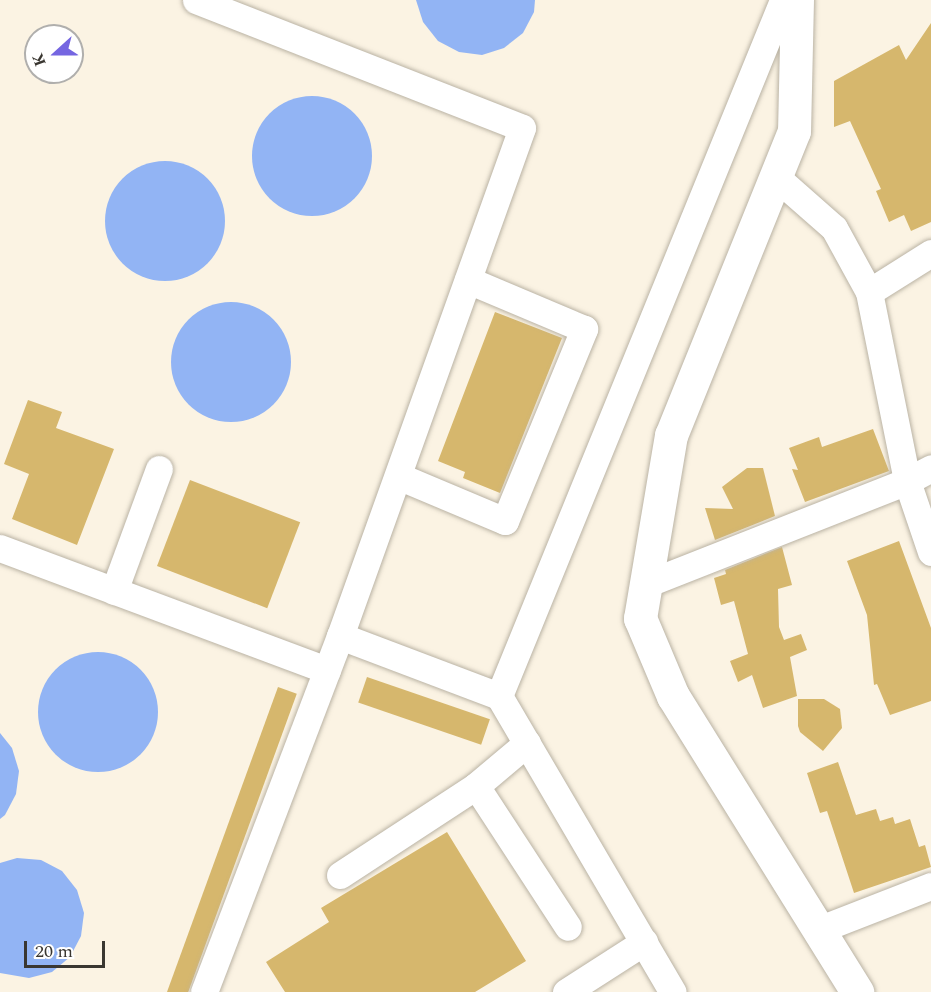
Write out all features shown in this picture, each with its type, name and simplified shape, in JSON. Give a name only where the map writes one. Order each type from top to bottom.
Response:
[{"type":"main road","points":[[797,0],[794,131],[671,435],[640,618],[673,696],[857,992]]},
{"type":"street","points":[[196,0],[522,128],[340,636],[204,992]]},
{"type":"street","points":[[499,696],[783,0]]},
{"type":"street","points":[[776,177],[834,228],[868,292],[907,481],[931,552]]},
{"type":"street","points":[[868,292],[931,253]]},
{"type":"street","points":[[398,476],[505,521],[584,329],[468,280]]},
{"type":"street","points":[[646,584],[907,481],[931,468]]},
{"type":"street","points":[[114,591],[159,469]]},
{"type":"street","points":[[0,549],[327,670]]},
{"type":"street","points":[[340,636],[499,696],[673,992]]},
{"type":"street","points":[[340,875],[476,786],[527,743]]},
{"type":"street","points":[[476,786],[568,927]]},
{"type":"street","points":[[818,930],[931,886]]},
{"type":"street","points":[[566,992],[644,942]]},
{"type":"water","points":[[416,0],[535,0],[534,12],[523,33],[504,48],[482,55],[459,52],[438,41],[423,22]]},
{"type":"water","points":[[312,96],[335,101],[354,114],[367,133],[372,156],[367,179],[354,198],[335,211],[312,216],[289,211],[270,198],[257,179],[252,156],[257,133],[270,114],[289,101]]},
{"type":"water","points":[[165,161],[188,166],[207,179],[220,198],[225,221],[220,244],[207,263],[188,276],[165,281],[142,276],[123,263],[110,244],[105,221],[110,198],[123,179],[142,166]]},
{"type":"water","points":[[231,302],[254,307],[273,320],[286,339],[291,362],[286,385],[273,404],[254,417],[231,422],[208,417],[189,404],[176,385],[171,362],[176,339],[189,320],[208,307]]},
{"type":"water","points":[[98,652],[121,657],[140,670],[153,689],[158,712],[153,735],[140,754],[121,767],[98,772],[75,767],[56,754],[43,735],[38,712],[43,689],[56,670],[75,657]]},
{"type":"water","points":[[0,733],[12,748],[19,771],[16,794],[5,815],[0,819]]},
{"type":"water","points":[[17,858],[41,860],[62,871],[77,890],[84,913],[81,936],[70,957],[52,972],[29,978],[0,973],[0,863]]},
{"type":"building","points":[[931,23],[931,222],[911,231],[904,215],[889,222],[876,191],[881,189],[850,121],[834,127],[834,81],[899,45],[906,60]]},
{"type":"building","points":[[495,312],[562,338],[500,493],[463,478],[465,472],[438,461]]},
{"type":"building","points":[[28,400],[62,412],[56,428],[114,449],[77,545],[12,519],[29,474],[4,464]]},
{"type":"building","points":[[873,429],[889,471],[805,502],[792,469],[798,470],[789,448],[819,437],[822,447]]},
{"type":"building","points":[[747,468],[763,468],[775,516],[715,540],[705,508],[733,509],[722,487]]},
{"type":"building","points":[[190,480],[300,522],[267,608],[157,566]]},
{"type":"building","points":[[899,541],[931,628],[931,701],[890,715],[877,684],[874,685],[867,615],[847,561]]},
{"type":"building","points":[[782,547],[792,585],[778,589],[779,627],[784,640],[801,634],[807,650],[790,657],[797,696],[763,708],[752,675],[738,682],[730,661],[748,654],[734,601],[721,605],[714,578],[726,574],[725,570]]},
{"type":"building","points":[[367,677],[490,719],[481,745],[358,703]]},
{"type":"building","points":[[278,687],[297,694],[188,992],[167,992]]},
{"type":"building","points":[[798,699],[824,699],[840,709],[842,728],[823,751],[800,732]]},
{"type":"building","points":[[838,762],[856,815],[876,809],[880,821],[893,817],[895,824],[910,819],[919,847],[925,845],[931,867],[854,893],[827,811],[820,813],[807,773]]},
{"type":"building","points":[[447,832],[526,961],[475,992],[285,992],[266,962],[329,922],[321,908]]}]
